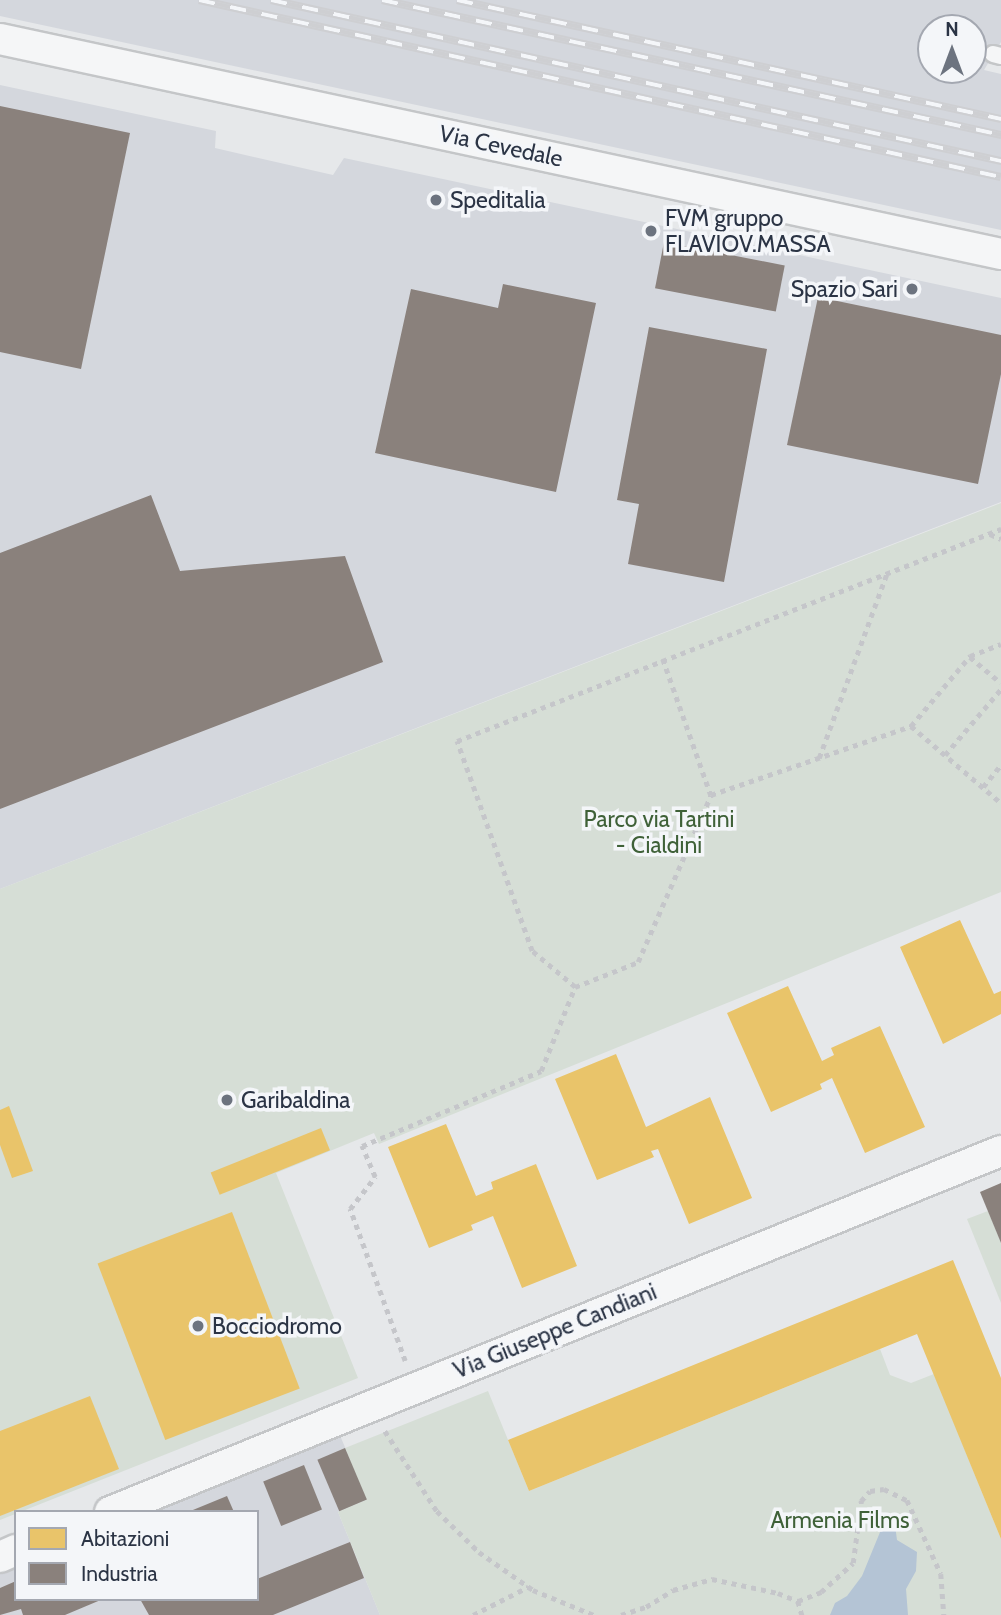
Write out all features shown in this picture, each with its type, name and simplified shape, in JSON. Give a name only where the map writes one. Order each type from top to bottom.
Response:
[{"type":"street","name":"Via Cevedale","points":[[0,39],[1001,254]]},
{"type":"street","name":"Via Giuseppe Candiani","points":[[115,1510],[1001,1151]]},
{"type":"path","points":[[575,987],[532,951],[457,741],[1001,529]]},
{"type":"path","points":[[990,534],[1001,539]]},
{"type":"path","points":[[818,758],[887,573]]},
{"type":"path","points":[[711,794],[911,726],[970,656],[1001,644]]},
{"type":"path","points":[[945,755],[1001,686],[970,656]]},
{"type":"path","points":[[407,1365],[351,1209],[375,1177],[362,1146],[541,1071],[575,987],[638,962],[711,794],[663,659]]},
{"type":"path","points":[[911,726],[1001,803]]},
{"type":"path","points":[[982,788],[1001,765]]},
{"type":"path","points":[[386,1432],[437,1511],[479,1552],[528,1587],[594,1615]]},
{"type":"path","points":[[621,1615],[646,1607],[673,1590],[712,1579],[798,1601],[821,1592],[853,1563],[861,1501],[870,1491],[884,1489],[907,1500],[942,1574],[944,1615]]},
{"type":"path","points":[[473,1615],[528,1587]]},
{"type":"path","points":[[798,1601],[802,1615]]},
{"type":"shaded area","points":[[0,0],[1001,0],[1001,42],[987,65],[987,14],[917,14],[917,84],[987,84],[987,71],[1001,74],[1001,230],[0,16]]},
{"type":"shaded area","points":[[0,85],[216,131],[215,148],[333,175],[344,158],[1001,298],[1001,502],[0,889]]},
{"type":"shaded area","points":[[334,1421],[367,1500],[338,1512],[380,1615],[0,1615],[0,1557],[14,1551],[14,1601],[259,1601],[259,1510],[116,1510]]},
{"type":"green space","name":"Parco via Tartini - Cialdini","points":[[1001,503],[1001,892],[379,1144],[374,1133],[276,1173],[358,1378],[25,1510],[14,1510],[14,1514],[0,1520],[0,889]]},
{"type":"green space","points":[[988,1211],[1001,1243],[1001,1303],[967,1219]]},
{"type":"green space","name":"Armenia Films","points":[[880,1349],[890,1375],[911,1383],[934,1374],[1001,1539],[1001,1615],[380,1615],[338,1512],[366,1500],[345,1448],[488,1391],[529,1491]]},
{"type":"water","points":[[885,1520],[895,1525],[897,1540],[917,1552],[916,1571],[906,1589],[908,1615],[830,1615],[835,1603],[847,1596],[862,1576]]},
{"type":"building: Abitazioni","points":[[960,920],[994,994],[1001,991],[1001,1014],[943,1044],[900,947]]},
{"type":"building: Abitazioni","points":[[788,986],[822,1061],[834,1055],[831,1048],[880,1026],[925,1127],[865,1153],[832,1078],[820,1084],[822,1089],[771,1112],[727,1013]]},
{"type":"building: Abitazioni","points":[[616,1054],[646,1127],[710,1097],[752,1198],[689,1224],[658,1149],[651,1151],[654,1157],[597,1180],[555,1079]]},
{"type":"building: Abitazioni","points":[[9,1106],[33,1171],[12,1178],[0,1145],[0,1110]]},
{"type":"building: Abitazioni","points":[[446,1124],[476,1196],[493,1189],[491,1182],[536,1164],[577,1266],[522,1288],[493,1216],[471,1225],[473,1230],[429,1248],[388,1147]]},
{"type":"building: Abitazioni","points":[[321,1128],[330,1150],[220,1195],[211,1173]]},
{"type":"building: Abitazioni","name":"Bocciodromo","points":[[232,1212],[300,1388],[165,1440],[98,1264]]},
{"type":"building: Abitazioni","points":[[953,1260],[1001,1378],[1001,1539],[917,1334],[529,1491],[508,1440]]},
{"type":"building: Abitazioni","points":[[90,1396],[119,1469],[0,1516],[0,1431]]},
{"type":"building: Industria","points":[[0,106],[130,133],[81,369],[0,352]]},
{"type":"building: Industria","points":[[664,242],[785,265],[776,312],[655,288]]},
{"type":"building: Industria","points":[[503,284],[596,303],[556,492],[375,453],[411,289],[498,308]]},
{"type":"building: Industria","points":[[818,297],[1001,335],[1001,374],[978,484],[787,445]]},
{"type":"building: Industria","points":[[649,327],[767,349],[724,582],[628,564],[639,504],[617,500]]},
{"type":"building: Industria","points":[[151,495],[180,571],[345,556],[383,662],[0,809],[0,553]]},
{"type":"building: Industria","points":[[1001,1183],[1001,1243],[980,1192]]},
{"type":"building: Industria","points":[[345,1448],[367,1500],[339,1511],[317,1460]]},
{"type":"building: Industria","points":[[304,1465],[322,1510],[281,1526],[263,1481]]},
{"type":"building: Industria","points":[[227,1496],[233,1510],[193,1510]]},
{"type":"building: Industria","points":[[350,1542],[364,1578],[273,1615],[149,1615],[141,1601],[259,1601],[259,1578]]},
{"type":"building: Industria","points":[[14,1582],[14,1601],[98,1601],[65,1615],[23,1615],[21,1609],[0,1615],[0,1588]]},
{"type":"railway","points":[[199,0],[1001,177]]},
{"type":"railway","points":[[271,0],[1001,161]]},
{"type":"railway","points":[[382,0],[1001,135]]},
{"type":"railway","points":[[457,0],[1001,119]]},
{"type":"place","name":"Speditalia","points":[[436,200]]},
{"type":"place","name":"FVM gruppo FLAVIOV.MASSA","points":[[651,231]]},
{"type":"place","name":"Spazio Sari","points":[[912,289]]},
{"type":"place","name":"Garibaldina","points":[[227,1100]]},
{"type":"place","name":"Bocciodromo","points":[[198,1326]]}]
